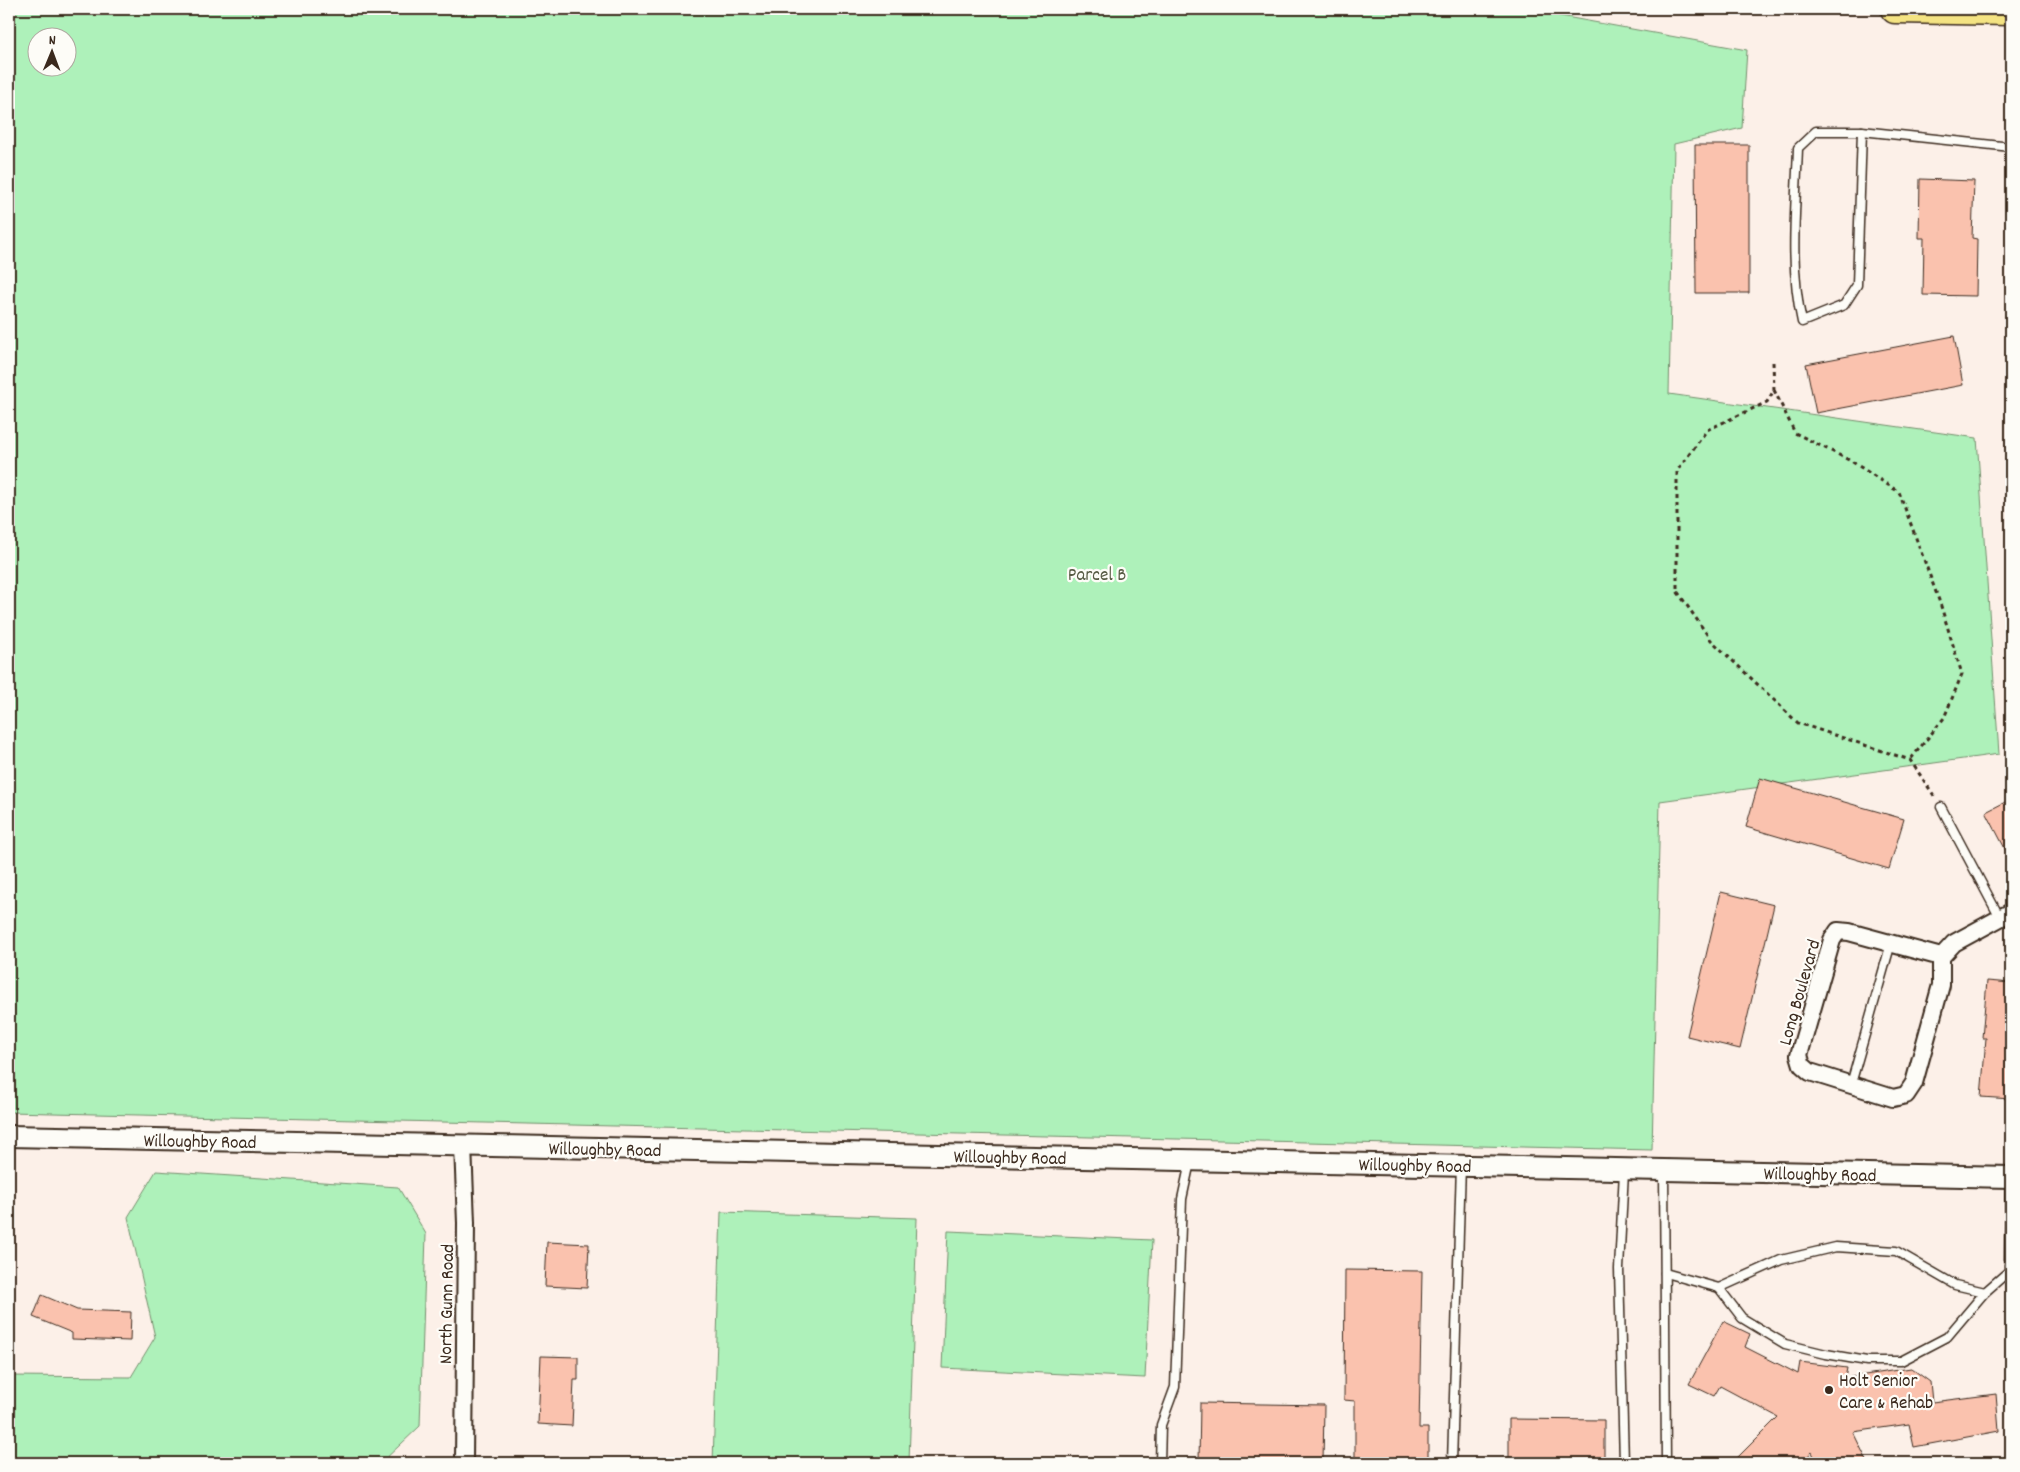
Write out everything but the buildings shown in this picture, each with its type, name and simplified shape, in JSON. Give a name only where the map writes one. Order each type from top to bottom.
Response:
[{"type":"highway","points":[[1895,9],[2011,11]]},
{"type":"street","points":[[1941,957],[1954,943],[2006,915]]},
{"type":"street","name":"Long Boulevard","points":[[1838,931],[1891,943],[1941,957],[1941,985],[1914,1083],[1906,1095],[1893,1098],[1810,1072],[1802,1065],[1799,1054],[1832,940],[1838,931]]},
{"type":"street","name":"Willoughby Road","points":[[9,1136],[2010,1176]]},
{"type":"street","name":"North Gunn Road","points":[[463,1145],[466,1223],[464,1463]]},
{"type":"lane","points":[[1862,131],[1857,285],[1844,305],[1802,322],[1797,302],[1794,268],[1798,148],[1816,131],[1862,131],[2011,147]]},
{"type":"lane","points":[[1942,807],[2006,915]]},
{"type":"lane","points":[[1850,1084],[1891,943]]},
{"type":"lane","points":[[1160,1463],[1161,1425],[1175,1387],[1182,1199],[1190,1160]]},
{"type":"lane","points":[[1452,1463],[1461,1165]]},
{"type":"lane","points":[[1624,1463],[1619,1269],[1625,1169]]},
{"type":"lane","points":[[1664,1170],[1666,1463]]},
{"type":"lane","points":[[1665,1273],[1719,1288],[1742,1318],[1785,1344],[1867,1361],[1901,1361],[1947,1337],[1986,1292],[2010,1272],[2010,1176]]},
{"type":"lane","points":[[1719,1288],[1781,1260],[1836,1247],[1896,1251],[1955,1286],[1986,1292]]},
{"type":"path","points":[[1773,362],[1774,390],[1795,433],[1851,461],[1899,492],[1936,594],[1962,674],[1944,718],[1910,760]]},
{"type":"path","points":[[1774,390],[1767,402],[1707,430],[1677,471],[1677,591],[1711,640],[1798,723],[1910,760],[1942,807]]},
{"type":"green space","name":"Parcel B","points":[[9,9],[1522,9],[1747,50],[1742,128],[1674,144],[1669,394],[1977,438],[1999,754],[1660,801],[1652,1150],[9,1112]]},
{"type":"green space","points":[[156,1171],[398,1187],[426,1234],[420,1426],[381,1463],[9,1463],[9,1376],[131,1377],[155,1337],[128,1217]]},
{"type":"green space","points":[[721,1212],[917,1218],[909,1463],[713,1463]]},
{"type":"green space","points":[[948,1231],[1152,1240],[1145,1378],[942,1368]]},
{"type":"place","name":"Holt Senior Care & Rehab","points":[[1829,1390]]}]
